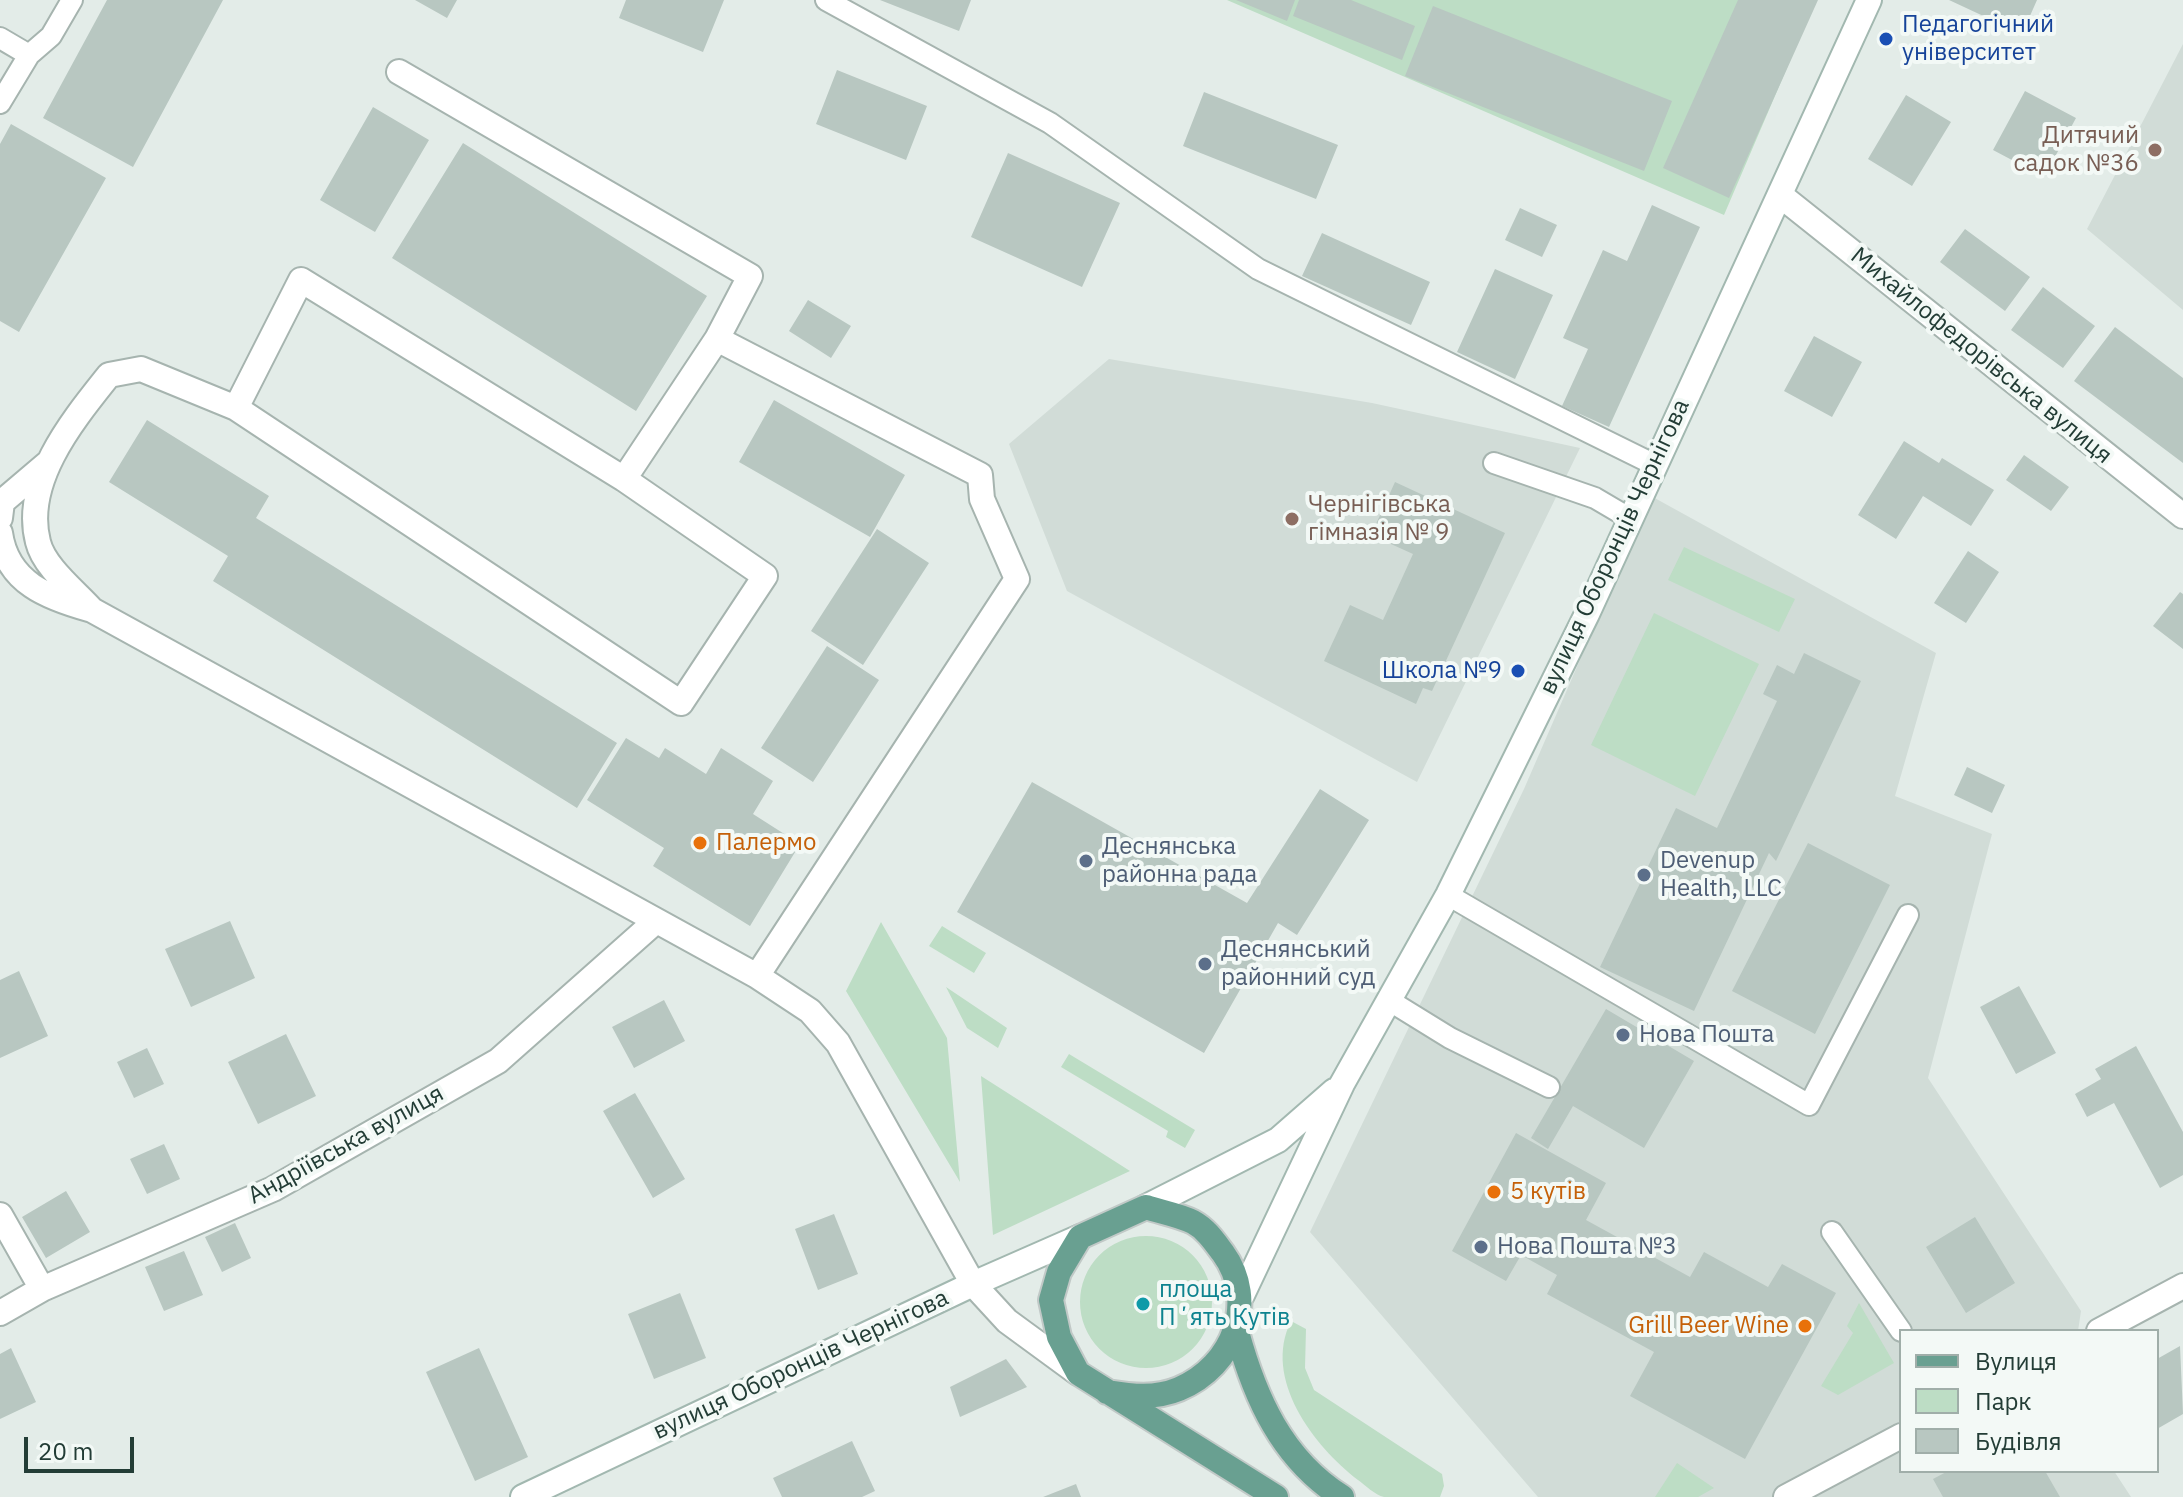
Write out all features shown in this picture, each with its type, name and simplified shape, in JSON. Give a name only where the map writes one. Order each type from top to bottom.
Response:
[{"type":"main road","points":[[1276,1497],[1078,1373],[1059,1337],[1051,1300],[1059,1272],[1080,1237],[1146,1207],[1193,1222],[1211,1236],[1231,1264],[1242,1295],[1237,1332],[1250,1382],[1273,1427],[1300,1462],[1342,1497]]},
{"type":"main road","points":[[1107,1392],[1143,1397],[1180,1388],[1213,1367],[1237,1332]]},
{"type":"street","name":"вулиця Оборонців Чернігова","points":[[1242,1295],[1342,1084],[1448,895],[1587,614],[1653,464],[1869,0]]},
{"type":"street","points":[[399,72],[750,276],[717,339],[624,479]]},
{"type":"street","name":"Михайлофедорівська вулиця","points":[[1780,195],[2183,516]]},
{"type":"street","points":[[0,518],[2,502],[48,463],[109,375],[141,369],[236,408],[681,703],[765,576],[624,479],[301,280],[236,408]]},
{"type":"street","points":[[717,339],[980,475],[982,499],[1017,579],[757,976]]},
{"type":"street","points":[[48,463],[35,512],[38,544],[92,610]]},
{"type":"street","points":[[0,533],[2,550],[19,578],[52,599],[92,610],[757,976],[810,1011],[838,1043],[973,1284],[1007,1321],[1078,1373]]},
{"type":"street","name":"Андріївська вулиця","points":[[0,1313],[42,1289],[273,1189],[498,1061],[656,921]]},
{"type":"street","name":"вулиця Оборонців Чернігова","points":[[1146,1207],[1278,1140],[1342,1084]]},
{"type":"street","points":[[0,1215],[42,1289]]},
{"type":"street","name":"вулиця Оборонців Чернігова","points":[[523,1497],[973,1284],[1080,1237]]},
{"type":"street","points":[[2103,1329],[2183,1286]]},
{"type":"street","points":[[1786,1497],[1899,1437]]},
{"type":"lane","points":[[0,103],[29,55],[51,36],[72,0]]},
{"type":"lane","points":[[826,0],[1050,123],[1258,269],[1653,464]]},
{"type":"lane","points":[[0,38],[29,55]]},
{"type":"lane","points":[[1494,463],[1595,498],[1629,518]]},
{"type":"lane","points":[[1448,895],[1809,1105],[1908,915]]},
{"type":"lane","points":[[1390,1001],[1450,1038],[1549,1087]]},
{"type":"lane","points":[[1832,1232],[1900,1329]]},
{"type":"shaded area","name":"Дитячий садок №36","points":[[2183,44],[2183,310],[2087,229]]},
{"type":"shaded area","name":"Чернігівська гімназія № 9","points":[[1109,359],[1372,403],[1580,448],[1417,782],[1067,591],[1009,444]]},
{"type":"shaded area","points":[[1651,496],[1936,653],[1895,796],[1992,834],[1928,1078],[2081,1311],[2078,1329],[1899,1329],[1899,1473],[2115,1473],[2131,1497],[1538,1497],[1310,1232],[1524,789]]},
{"type":"green space","points":[[1227,0],[1816,0],[1724,215]]},
{"type":"green space","points":[[1684,547],[1795,599],[1779,632],[1668,580]]},
{"type":"green space","points":[[1654,613],[1759,664],[1695,796],[1591,745]]},
{"type":"green space","points":[[881,922],[947,1038],[960,1182],[846,991]]},
{"type":"green space","points":[[942,926],[986,953],[974,973],[929,946]]},
{"type":"green space","points":[[946,987],[1007,1028],[998,1048],[967,1028]]},
{"type":"green space","points":[[1069,1054],[1195,1130],[1185,1148],[1166,1137],[1168,1131],[1061,1067]]},
{"type":"green space","points":[[981,1076],[1130,1171],[993,1235]]},
{"type":"green space","points":[[1146,1236],[1171,1241],[1193,1255],[1207,1277],[1212,1302],[1207,1327],[1193,1349],[1171,1363],[1146,1368],[1121,1363],[1099,1349],[1085,1327],[1080,1302],[1085,1277],[1099,1255],[1121,1241]]},
{"type":"green space","points":[[1859,1303],[1894,1363],[1838,1395],[1821,1386],[1853,1333],[1847,1326]]},
{"type":"green space","points":[[1291,1321],[1306,1329],[1305,1368],[1314,1390],[1442,1474],[1444,1486],[1440,1497],[1381,1496],[1341,1466],[1325,1449],[1297,1410],[1288,1388],[1283,1366],[1284,1343]]},
{"type":"green space","points":[[1677,1463],[1714,1488],[1698,1497],[1655,1497]]},
{"type":"building","points":[[107,0],[223,0],[133,167],[43,118]]},
{"type":"building","points":[[415,0],[457,0],[447,18]]},
{"type":"building","points":[[626,0],[724,0],[703,52],[619,18]]},
{"type":"building","points":[[880,0],[971,0],[959,31]]},
{"type":"building","points":[[1236,0],[1295,0],[1287,21]]},
{"type":"building","points":[[1299,0],[1351,0],[1415,26],[1402,60],[1293,16]]},
{"type":"building","points":[[1738,0],[1818,0],[1729,198],[1663,168]]},
{"type":"building","points":[[1949,0],[2037,0],[2022,34]]},
{"type":"building","points":[[1433,6],[1672,101],[1644,171],[1405,76]]},
{"type":"building","points":[[837,70],[927,106],[906,160],[816,124]]},
{"type":"building","points":[[2025,91],[2076,118],[2044,177],[1993,150]]},
{"type":"building","points":[[1204,92],[1338,145],[1316,199],[1183,146]]},
{"type":"building","points":[[1906,95],[1951,122],[1912,186],[1868,159]]},
{"type":"building","points":[[373,107],[429,140],[375,232],[320,200]]},
{"type":"building","points":[[11,124],[106,178],[19,332],[0,321],[0,144]]},
{"type":"building","points":[[463,143],[707,296],[636,411],[392,258]]},
{"type":"building","points":[[1008,153],[1120,203],[1082,287],[971,237]]},
{"type":"building","points":[[1652,205],[1700,227],[1609,427],[1562,406],[1588,349],[1563,338],[1603,250],[1627,261]]},
{"type":"building","points":[[1520,208],[1557,225],[1542,257],[1505,240]]},
{"type":"building","points":[[1965,229],[2030,277],[2005,311],[1940,262]]},
{"type":"building","points":[[1322,233],[1430,282],[1411,325],[1302,276]]},
{"type":"building","points":[[1495,269],[1553,295],[1515,379],[1457,352]]},
{"type":"building","points":[[2043,287],[2095,326],[2063,368],[2011,330]]},
{"type":"building","points":[[808,300],[851,326],[831,358],[789,331]]},
{"type":"building","points":[[2115,327],[2183,378],[2183,463],[2074,381]]},
{"type":"building","points":[[1814,336],[1862,362],[1832,417],[1784,391]]},
{"type":"building","points":[[774,400],[905,475],[870,537],[739,462]]},
{"type":"building","points":[[147,420],[269,496],[256,518],[617,743],[577,808],[213,581],[228,556],[109,482]]},
{"type":"building","points":[[1904,441],[1939,463],[1942,458],[1994,490],[1971,526],[1923,496],[1896,539],[1858,515]]},
{"type":"building","points":[[2024,455],[2069,487],[2051,511],[2006,480]]},
{"type":"building","points":[[1395,482],[1505,533],[1432,691],[1423,688],[1416,704],[1324,661],[1350,605],[1383,620],[1413,554],[1371,535]]},
{"type":"building","points":[[877,529],[929,563],[863,665],[811,631]]},
{"type":"building","points":[[1968,551],[1999,572],[1966,623],[1934,603]]},
{"type":"building","points":[[2180,592],[2183,594],[2183,649],[2153,626]]},
{"type":"building","points":[[827,646],[879,680],[813,782],[761,748]]},
{"type":"building","points":[[1804,653],[1861,681],[1776,861],[1769,853],[1694,1011],[1600,967],[1676,808],[1717,828],[1777,701],[1763,694],[1777,665],[1794,674]]},
{"type":"building","points":[[626,738],[659,758],[665,748],[706,774],[721,748],[773,781],[753,814],[800,844],[750,926],[653,866],[664,848],[587,800]]},
{"type":"building","points":[[1967,767],[2005,785],[1992,813],[1954,795]]},
{"type":"building","points":[[1032,782],[1247,903],[1320,789],[1369,820],[1297,935],[1278,923],[1204,1053],[957,912]]},
{"type":"building","points":[[1808,843],[1890,885],[1815,1034],[1732,991]]},
{"type":"building","points":[[230,921],[255,978],[191,1007],[165,949]]},
{"type":"building","points":[[19,971],[48,1036],[0,1058],[0,980]]},
{"type":"building","points":[[2019,986],[2056,1053],[2016,1074],[1980,1007]]},
{"type":"building","points":[[664,1000],[685,1041],[634,1068],[612,1027]]},
{"type":"building","points":[[1606,1009],[1694,1061],[1644,1148],[1573,1106],[1548,1149],[1531,1138]]},
{"type":"building","points":[[286,1034],[316,1096],[258,1124],[228,1062]]},
{"type":"building","points":[[2136,1046],[2183,1132],[2183,1175],[2160,1188],[2114,1103],[2087,1117],[2075,1094],[2101,1079],[2095,1069]]},
{"type":"building","points":[[147,1048],[164,1084],[134,1098],[117,1062]]},
{"type":"building","points":[[635,1093],[685,1179],[653,1198],[603,1111]]},
{"type":"building","points":[[1516,1133],[1606,1183],[1586,1220],[1690,1277],[1704,1252],[1768,1287],[1782,1264],[1836,1293],[1745,1459],[1630,1396],[1654,1352],[1547,1294],[1557,1275],[1521,1255],[1506,1281],[1452,1251]]},
{"type":"building","points":[[164,1144],[180,1179],[147,1194],[130,1159]]},
{"type":"building","points":[[66,1191],[90,1232],[46,1258],[22,1217]]},
{"type":"building","points":[[834,1214],[858,1274],[818,1290],[795,1229]]},
{"type":"building","points":[[1975,1217],[2015,1283],[1966,1313],[1926,1247]]},
{"type":"building","points":[[235,1223],[251,1258],[222,1272],[205,1237]]},
{"type":"building","points":[[184,1251],[203,1295],[164,1311],[145,1267]]},
{"type":"building","points":[[680,1293],[706,1358],[654,1379],[628,1314]]},
{"type":"building","points":[[2180,1346],[2183,1414],[2159,1428],[2159,1358]]},
{"type":"building","points":[[11,1348],[36,1402],[0,1419],[0,1354]]},
{"type":"building","points":[[479,1348],[528,1457],[475,1481],[426,1372]]},
{"type":"building","points":[[1006,1359],[1027,1387],[960,1417],[950,1387]]},
{"type":"building","points":[[852,1441],[875,1491],[862,1497],[782,1497],[773,1478]]},
{"type":"building","points":[[1944,1473],[2046,1473],[2060,1497],[1943,1497],[1933,1479]]},
{"type":"building","points":[[1076,1484],[1081,1497],[1043,1497]]},
{"type":"place","name":"Педагогічний університет","points":[[1886,39]]},
{"type":"place","name":"Дитячий садок №36","points":[[2155,150]]},
{"type":"place","name":"Чернігівська гімназія № 9","points":[[1292,519]]},
{"type":"place","name":"Школа №9","points":[[1518,671]]},
{"type":"place","name":"Палермо","points":[[700,843]]},
{"type":"place","name":"Деснянська районна рада","points":[[1086,861]]},
{"type":"place","name":"Devenup Health, LLC","points":[[1644,875]]},
{"type":"place","name":"Деснянський районний суд","points":[[1205,964]]},
{"type":"place","name":"Нова Пошта","points":[[1623,1035]]},
{"type":"place","name":"5 кутів","points":[[1494,1192]]},
{"type":"place","name":"Нова Пошта №3","points":[[1481,1247]]},
{"type":"place","name":"площа Пʼять Кутів","points":[[1143,1304]]},
{"type":"place","name":"Grill Beer Wine","points":[[1805,1326]]}]
